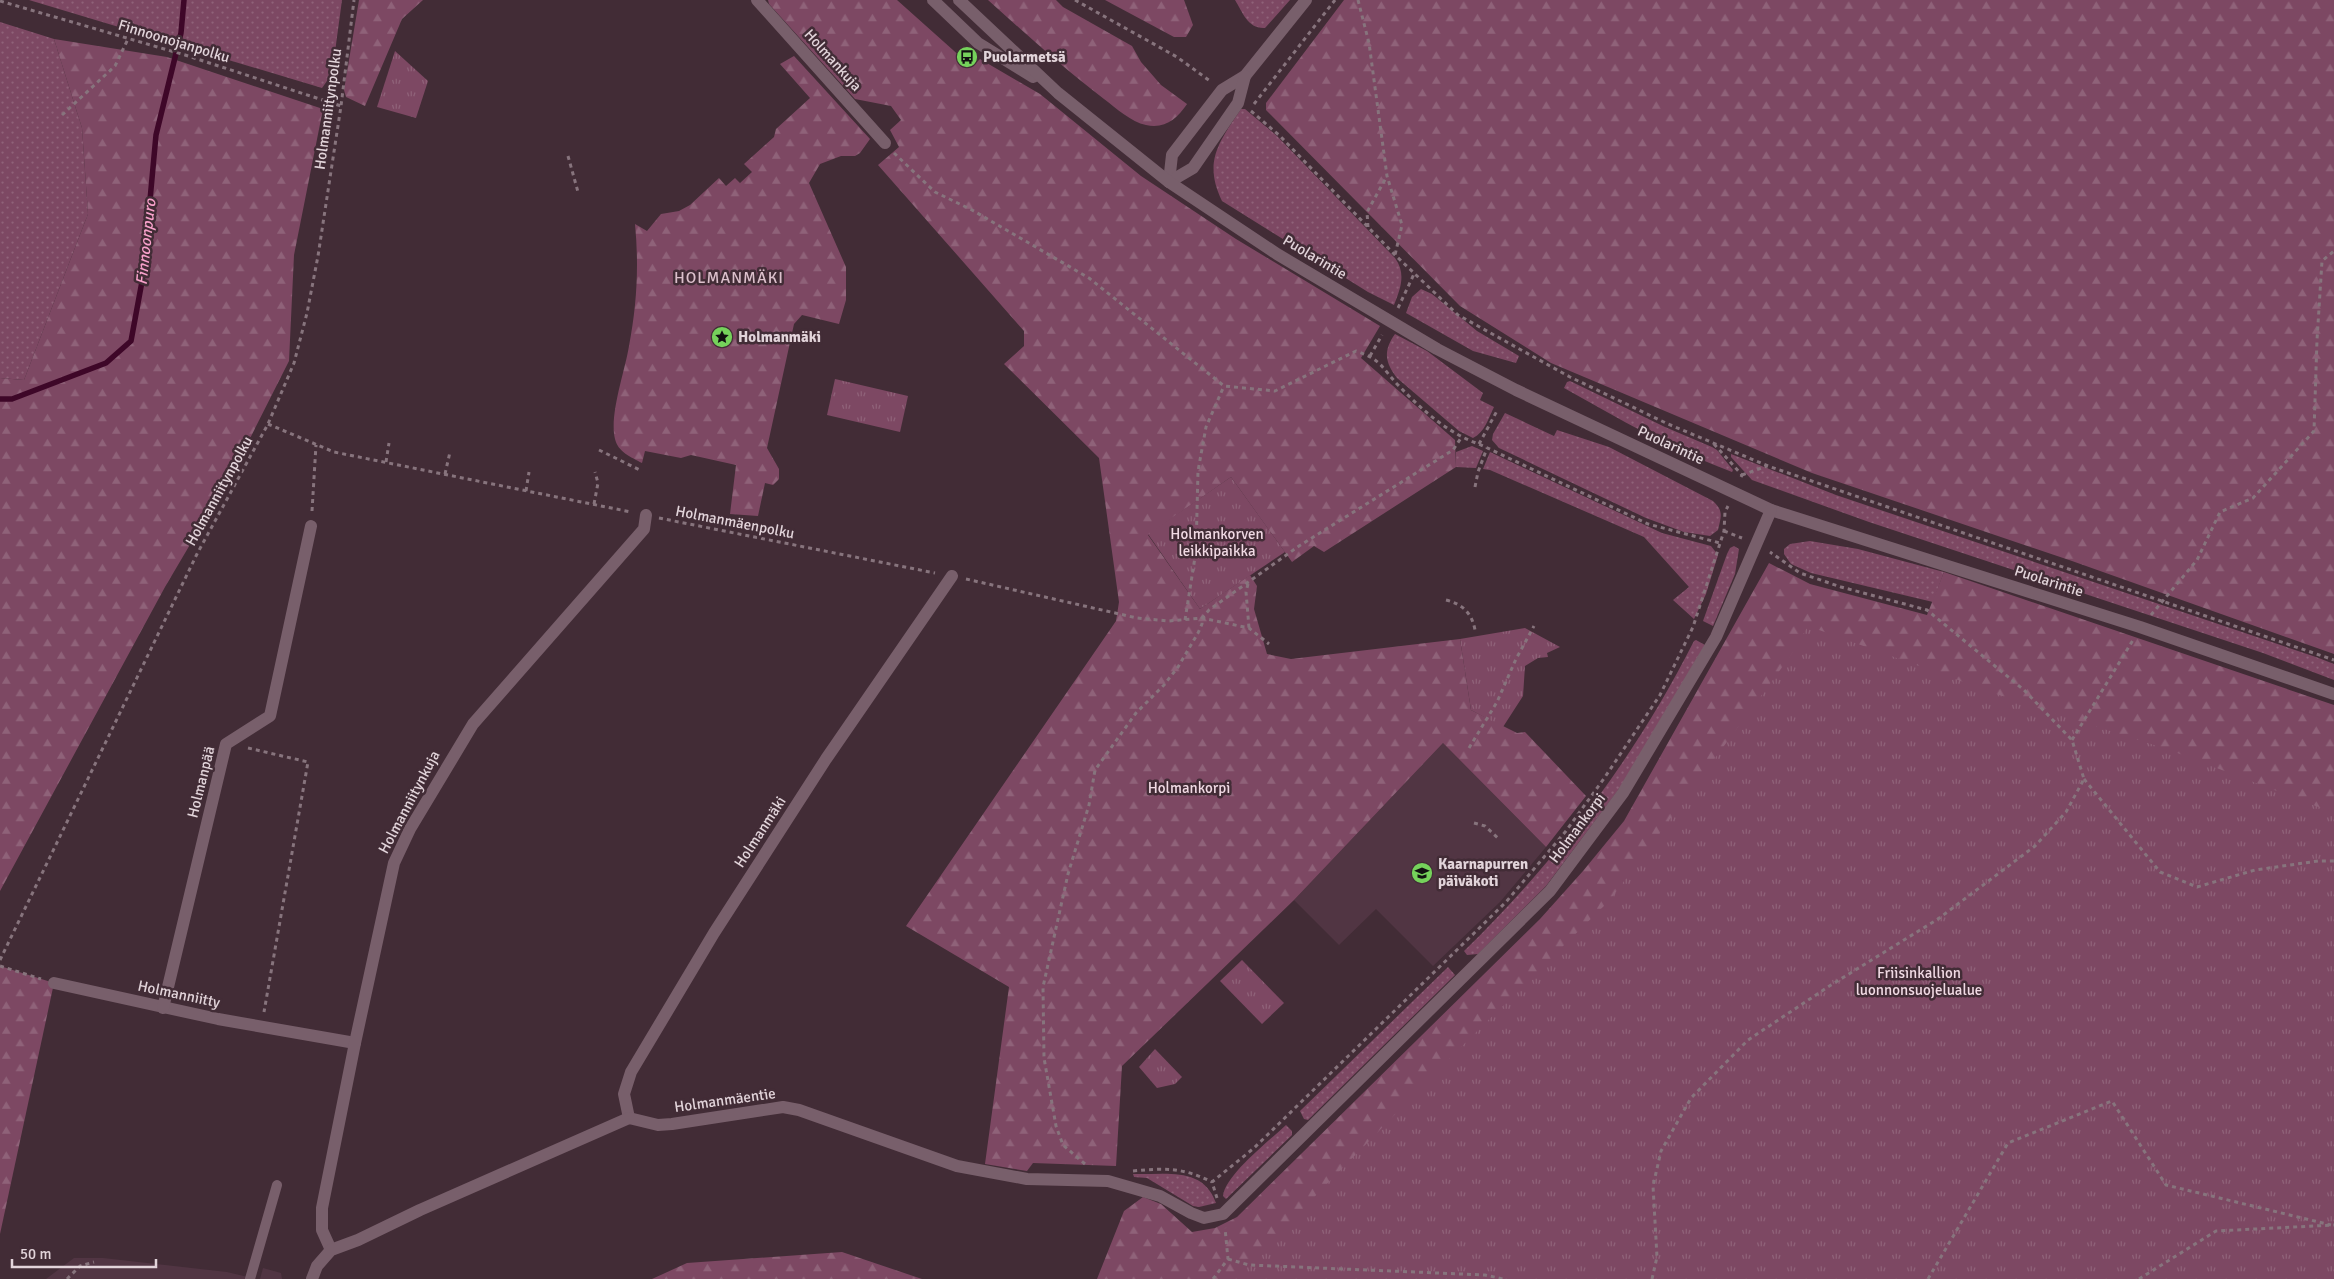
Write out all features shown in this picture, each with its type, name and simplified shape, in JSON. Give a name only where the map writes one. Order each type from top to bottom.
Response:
[{"type":"street","name":"Holmankuja","points":[[757,0],[885,143]]},
{"type":"street","name":"Puolarintie","points":[[933,0],[978,43],[1058,93]]},
{"type":"street","name":"Puolarintie","points":[[959,0],[1058,93],[1169,182],[1278,254],[1437,349],[1561,412],[1771,510],[2140,627],[2334,694]]},
{"type":"street","points":[[1169,182],[1172,155],[1222,90],[1245,76],[1306,0]]},
{"type":"street","points":[[1169,182],[1193,168],[1238,103],[1245,76]]},
{"type":"street","name":"Holmankorpi","points":[[1223,1214],[1523,918],[1550,890],[1582,850],[1623,794],[1716,637],[1771,510]]},
{"type":"street","name":"Holmanniitynkuja","points":[[331,1250],[322,1230],[322,1208],[394,862],[410,829],[473,724],[644,529],[646,515]]},
{"type":"street","name":"Holmanpää","points":[[163,1008],[226,744],[270,716],[311,526]]},
{"type":"street","name":"Holmanmäki","points":[[629,1118],[624,1094],[631,1072],[714,933],[826,759],[952,576]]},
{"type":"street","name":"Holmanniitty","points":[[54,983],[163,1008],[355,1043]]},
{"type":"street","name":"Holmanmäentie","points":[[629,1118],[665,1124],[760,1110],[791,1108],[957,1166],[1027,1179],[1108,1181],[1160,1196],[1204,1218],[1223,1214]]},
{"type":"street","points":[[312,1279],[317,1266],[331,1250],[358,1240],[420,1210],[629,1118]]},
{"type":"lane","points":[[250,1279],[277,1185]]},
{"type":"path","name":"Holmanniitynpolku","points":[[0,960],[197,554],[268,424],[294,363],[307,313],[341,106],[354,0]]},
{"type":"path","points":[[1075,0],[1177,57],[1222,90]]},
{"type":"path","points":[[1249,110],[1335,0]]},
{"type":"path","points":[[1358,0],[1368,43],[1388,176],[1402,225],[1394,255]]},
{"type":"path","name":"Finnoonojanpolku","points":[[0,2],[185,55],[341,106]]},
{"type":"path","points":[[62,115],[115,66],[128,39]]},
{"type":"path","points":[[1238,103],[1280,136],[1394,255],[1458,314],[1522,352],[1650,415],[1768,466],[2334,660]]},
{"type":"path","points":[[885,143],[903,164],[934,192],[1031,243],[1089,278],[1224,386],[1274,391],[1334,364],[1356,351],[1380,362],[1399,387],[1461,438],[1479,444],[1648,524],[1720,543]]},
{"type":"path","points":[[568,156],[578,192]]},
{"type":"path","points":[[1368,228],[1367,212],[1388,176]]},
{"type":"path","points":[[2163,600],[2196,560],[2220,512],[2253,498],[2314,430],[2322,261],[2334,251]]},
{"type":"path","points":[[1398,308],[1414,274]]},
{"type":"path","points":[[1370,356],[1385,330]]},
{"type":"path","points":[[1185,620],[1196,551],[1198,471],[1206,427],[1224,386]]},
{"type":"path","points":[[1479,444],[1498,409]]},
{"type":"path","name":"Holmanmäenpolku","points":[[268,424],[334,452],[952,576],[1137,618],[1185,620],[1202,618],[1249,628]]},
{"type":"path","points":[[1091,1169],[1063,1145],[1056,1126],[1044,1058],[1043,987],[1068,874],[1090,805],[1095,770],[1136,713],[1164,685],[1178,667],[1200,629],[1202,618],[1209,610],[1299,546],[1453,450],[1461,438]]},
{"type":"path","points":[[386,462],[389,443]]},
{"type":"path","points":[[311,526],[316,444]]},
{"type":"path","points":[[1714,444],[1742,475]]},
{"type":"path","points":[[1475,487],[1478,472],[1487,448]]},
{"type":"path","points":[[599,450],[640,470]]},
{"type":"path","points":[[445,474],[450,452]]},
{"type":"path","points":[[1212,1279],[1228,1259],[1223,1214],[1212,1182],[1254,1148],[1506,902],[1566,831],[1660,695],[1693,627],[1724,531],[1725,512],[1742,475],[1768,466]]},
{"type":"path","points":[[526,491],[530,472]]},
{"type":"path","points":[[594,504],[598,483],[595,472]]},
{"type":"path","points":[[1757,545],[1778,556],[1800,573],[1841,587],[1927,610],[2024,690],[2072,740],[2084,779],[2160,872],[2197,887],[2255,870],[2318,861],[2334,861]]},
{"type":"path","points":[[1248,583],[1246,592],[1249,628],[1269,644]]},
{"type":"path","points":[[1446,600],[1458,603],[1467,611],[1472,618],[1476,630]]},
{"type":"path","points":[[1469,748],[1497,702],[1516,659],[1534,626]]},
{"type":"path","points":[[2072,740],[2140,627]]},
{"type":"path","points":[[226,744],[308,762],[262,1027]]},
{"type":"path","points":[[1652,1279],[1657,1257],[1653,1186],[1661,1151],[1691,1098],[1748,1040],[1831,985],[1938,919],[2035,846],[2066,812],[2084,779]]},
{"type":"path","points":[[1474,823],[1485,826],[1500,840]]},
{"type":"path","points":[[0,966],[54,983]]},
{"type":"path","points":[[1928,1279],[2008,1143],[2112,1101],[2166,1185],[2333,1225]]},
{"type":"path","points":[[2139,1279],[2216,1232],[2333,1225]]},
{"type":"path","points":[[1228,1259],[1249,1265],[1485,1275],[1503,1279]]},
{"type":"path","points":[[67,1279],[80,1266],[94,1262]]},
{"type":"shaded area","name":"Kaarnapurren päiväkoti","points":[[1443,743],[1546,847],[1500,902],[1433,966],[1376,909],[1339,945],[1294,900]]},
{"type":"shaded area","points":[[74,1258],[103,1258],[227,1272],[256,1279],[46,1279]]},
{"type":"shaded area","points":[[263,1268],[281,1273],[282,1279],[260,1279]]},
{"type":"green space","points":[[29,0],[342,0],[332,74],[322,88]]},
{"type":"green space","points":[[359,0],[423,0],[402,19],[365,106],[346,97],[344,90]]},
{"type":"green space","name":"Holmankorpi","points":[[768,0],[897,0],[972,67],[980,59],[1040,94],[1141,176],[1236,239],[1380,326],[1361,358],[1455,440],[1456,467],[1324,552],[1314,546],[1292,562],[1231,477],[1148,535],[1200,609],[1250,575],[1257,586],[1254,609],[1267,654],[1291,659],[1460,639],[1471,710],[1517,733],[1525,732],[1586,796],[1546,847],[1443,743],[1294,900],[1122,1066],[1116,1166],[1033,1163],[1027,1171],[985,1164],[1009,987],[906,926],[1116,621],[1119,602],[1099,458],[1004,364],[1024,346],[1024,331],[878,165],[899,147],[890,130],[901,120],[891,106],[855,99],[769,4]]},
{"type":"green space","points":[[988,0],[1056,0],[1063,7],[1132,46],[1141,62],[1161,85],[1187,104],[1170,122],[1159,126],[1146,125],[1129,118],[1045,51]]},
{"type":"green space","points":[[1105,0],[1184,0],[1193,25],[1186,37],[1174,37]]},
{"type":"green space","points":[[1235,0],[1290,0],[1265,28],[1259,28],[1250,23]]},
{"type":"green space","points":[[1344,0],[2334,0],[2334,654],[2072,561],[1812,473],[1551,363],[1460,306],[1266,110],[1266,103]]},
{"type":"green space","points":[[0,22],[54,39],[82,128],[88,214],[24,380],[0,378]]},
{"type":"green space","points":[[54,39],[167,57],[323,109],[294,255],[289,361],[234,470],[165,587],[0,891],[0,378],[24,380],[88,214],[82,128]]},
{"type":"green space","points":[[395,51],[428,81],[416,118],[377,107]]},
{"type":"green space","points":[[794,56],[870,139],[860,153],[855,156],[841,156],[820,164],[809,183],[846,267],[846,300],[839,324],[802,315],[794,324],[767,448],[779,469],[779,479],[773,485],[765,483],[758,516],[730,514],[736,465],[691,455],[681,458],[645,451],[642,463],[622,451],[615,439],[614,418],[634,315],[637,270],[635,224],[647,231],[661,214],[679,211],[690,205],[719,178],[726,186],[735,178],[740,183],[752,172],[744,164],[774,137],[776,129],[810,98],[780,64]]},
{"type":"green space","points":[[1241,109],[1245,109],[1277,136],[1395,258],[1400,269],[1401,281],[1394,305],[1368,292],[1222,201],[1216,187],[1214,175],[1216,153],[1220,142]]},
{"type":"green space","points":[[1421,289],[1432,294],[1477,331],[1519,356],[1516,363],[1473,351],[1406,313],[1412,297]]},
{"type":"green space","points":[[1395,334],[1427,351],[1483,393],[1480,400],[1494,407],[1486,425],[1477,435],[1473,438],[1459,431],[1397,378],[1390,367],[1387,356],[1391,340]]},
{"type":"green space","points":[[835,379],[908,396],[900,432],[827,415]]},
{"type":"green space","points":[[1570,381],[1665,427],[1712,447],[1717,450],[1733,470],[1732,472],[1667,444],[1564,388],[1567,382]]},
{"type":"green space","points":[[1505,413],[1554,436],[1557,430],[1609,447],[1713,501],[1720,511],[1721,518],[1718,530],[1710,536],[1684,532],[1646,518],[1499,448],[1492,440],[1493,434]]},
{"type":"green space","points":[[1472,446],[1483,451],[1476,468],[1456,467],[1456,452]]},
{"type":"green space","points":[[1490,452],[1662,533],[1711,546],[1718,555],[1706,594],[1694,619],[1673,600],[1689,587],[1644,537],[1490,470],[1483,469]]},
{"type":"green space","points":[[1731,454],[1836,495],[2316,657],[2334,664],[2334,680],[2263,653],[1869,522],[1752,480],[1731,457]]},
{"type":"green space","name":"Holmankorven leikkipaikka","points":[[1231,477],[1285,552],[1200,609],[1148,534]]},
{"type":"green space","points":[[1810,541],[1858,549],[1944,572],[1933,602],[1811,573],[1791,564],[1784,554],[1784,549],[1790,544]]},
{"type":"green space","points":[[1734,546],[1739,549],[1735,574],[1713,626],[1703,621],[1727,554],[1730,548]]},
{"type":"green space","name":"Friisinkallion luonnonsuojelualue","points":[[1769,563],[1810,584],[1927,615],[1944,572],[2334,705],[2334,1279],[1097,1279],[1124,1211],[1143,1197],[1161,1204],[1192,1232],[1215,1228],[1237,1217],[1540,919],[1624,821]]},
{"type":"green space","name":"Friisinkallion luonnonsuojelualue","points":[[1808,626],[2019,702],[2167,749],[2334,813],[2334,1279],[1234,1279],[1460,1048],[1610,900],[1789,658]]},
{"type":"green space","points":[[1525,628],[1560,647],[1547,653],[1548,657],[1538,658],[1525,666],[1523,696],[1503,727],[1471,710],[1460,639]]},
{"type":"green space","points":[[1696,640],[1705,645],[1622,785],[1546,886],[1478,954],[1467,955],[1464,951],[1531,880],[1592,806],[1646,726]]},
{"type":"green space","points":[[1242,960],[1284,1003],[1262,1024],[1220,981]]},
{"type":"green space","points":[[0,966],[54,983],[0,1234]]},
{"type":"green space","points":[[1448,967],[1455,975],[1308,1120],[1304,1119],[1300,1111]]},
{"type":"green space","points":[[1155,1049],[1182,1077],[1175,1084],[1157,1088],[1139,1067]]},
{"type":"green space","points":[[1286,1125],[1292,1131],[1292,1135],[1226,1199],[1223,1196],[1231,1178],[1249,1158]]},
{"type":"green space","points":[[1133,1174],[1170,1174],[1193,1178],[1210,1191],[1216,1203],[1199,1207],[1193,1206],[1147,1178],[1134,1177]]},
{"type":"green space","points":[[842,1252],[922,1279],[652,1279],[687,1263]]},
{"type":"waterway","name":"Finnoonpuro","points":[[0,399],[12,399],[106,363],[131,341],[143,276],[156,135],[181,33],[184,0]]},
{"type":"place","name":"Puolarmetsä","points":[[967,57]]},
{"type":"place","name":"Holmanmäki","points":[[722,337]]},
{"type":"place","name":"Kaarnapurren päiväkoti","points":[[1422,873]]},
{"type":"district","name":"HOLMANMÄKI","points":[[729,278]]}]
